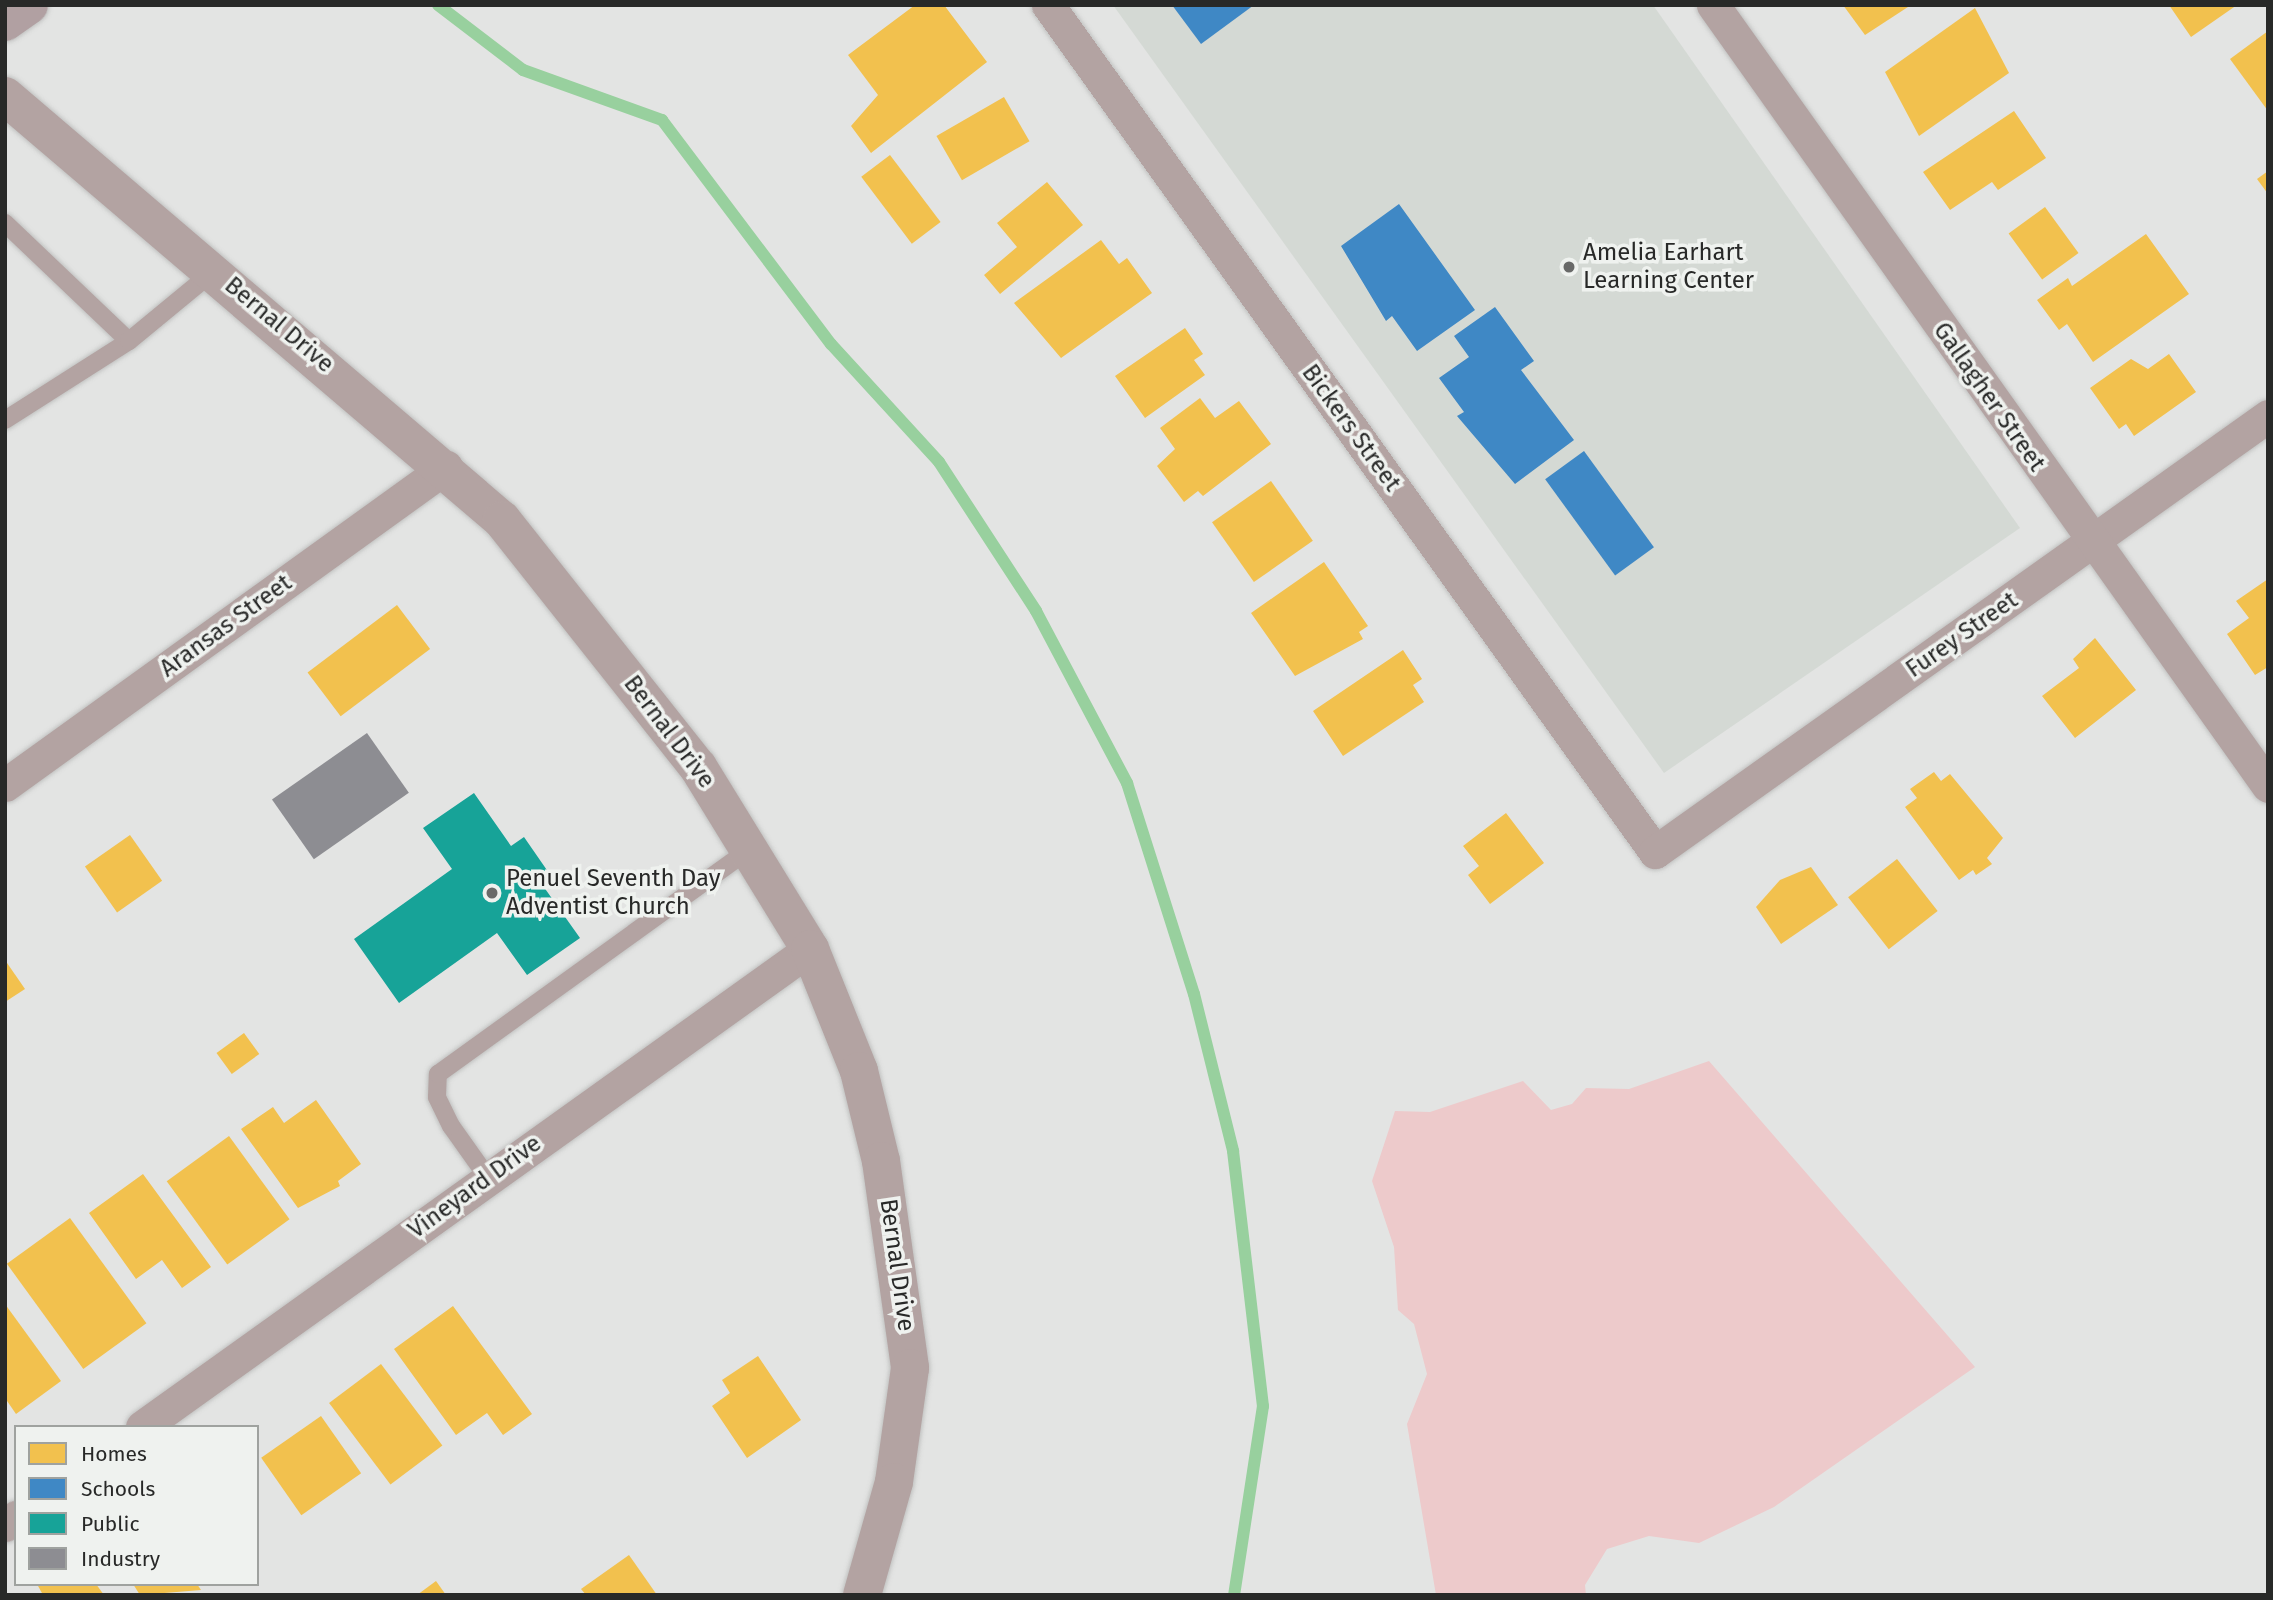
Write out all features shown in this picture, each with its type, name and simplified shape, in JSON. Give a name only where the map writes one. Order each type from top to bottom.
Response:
[{"type":"main road","points":[[5,22],[29,5]]},
{"type":"street","name":"Bickers Street","points":[[1048,5],[1655,852]]},
{"type":"street","name":"Gallagher Street","points":[[1713,5],[2092,543],[2268,786]]},
{"type":"street","name":"Bernal Drive","points":[[8,102],[215,270],[446,467],[502,520],[570,601],[751,848],[810,949],[859,1071],[881,1161],[910,1368],[894,1482],[862,1595]]},
{"type":"street","name":"Furey Street","points":[[1655,852],[2268,416]]},
{"type":"street","name":"Aransas Street","points":[[5,785],[446,467]]},
{"type":"street","name":"Vineyard Drive","points":[[145,1425],[810,949]]},
{"type":"lane","points":[[5,223],[129,341]]},
{"type":"lane","points":[[5,420],[129,341],[215,270]]},
{"type":"lane","points":[[488,1178],[446,1116],[437,1097],[438,1074],[751,848]]},
{"type":"shaded area","name":"Amelia Earhart Learning Center","points":[[1113,5],[1653,5],[2020,528],[1664,773]]},
{"type":"shaded area","points":[[1709,1061],[1975,1367],[1774,1507],[1699,1543],[1649,1536],[1607,1549],[1585,1585],[1586,1595],[1436,1595],[1407,1424],[1427,1374],[1414,1324],[1398,1310],[1394,1247],[1372,1181],[1395,1111],[1430,1112],[1523,1081],[1551,1110],[1572,1104],[1586,1088],[1629,1089]]},
{"type":"building: Homes","points":[[915,5],[944,5],[987,62],[871,153],[851,126],[878,95],[848,55]]},
{"type":"building: Homes","points":[[1843,5],[1911,5],[1865,35]]},
{"type":"building: Homes","points":[[2169,5],[2237,5],[2191,37]]},
{"type":"building: Homes","points":[[1975,8],[2009,73],[1919,136],[1885,72]]},
{"type":"building: Homes","points":[[2268,31],[2268,111],[2230,59]]},
{"type":"building: Homes","points":[[1004,97],[1030,141],[962,180],[936,136]]},
{"type":"building: Homes","points":[[2014,111],[2046,158],[1998,190],[1992,182],[1950,210],[1923,172]]},
{"type":"building: Homes","points":[[890,155],[941,222],[912,244],[861,177]]},
{"type":"building: Homes","points":[[2268,171],[2268,194],[2257,179]]},
{"type":"building: Homes","points":[[1047,182],[1083,225],[1000,294],[984,275],[1017,247],[997,223]]},
{"type":"building: Homes","points":[[2045,207],[2079,253],[2042,280],[2009,233]]},
{"type":"building: Homes","points":[[2146,234],[2189,294],[2093,362],[2067,324],[2059,330],[2037,300],[2068,278],[2072,286]]},
{"type":"building: Homes","points":[[1101,240],[1119,264],[1127,258],[1152,293],[1061,358],[1014,303]]},
{"type":"building: Homes","points":[[1185,328],[1203,354],[1194,360],[1205,375],[1145,418],[1115,376]]},
{"type":"building: Homes","points":[[2169,354],[2196,392],[2134,436],[2126,424],[2119,429],[2090,388],[2131,359],[2148,369]]},
{"type":"building: Homes","points":[[1200,398],[1215,418],[1239,401],[1271,444],[1203,496],[1198,491],[1184,502],[1157,466],[1175,449],[1160,428]]},
{"type":"building: Homes","points":[[1271,481],[1313,541],[1254,582],[1212,522]]},
{"type":"building: Homes","points":[[1324,562],[1368,626],[1359,632],[1363,639],[1295,676],[1251,613]]},
{"type":"building: Homes","points":[[2268,579],[2268,667],[2255,675],[2227,634],[2249,618],[2236,601]]},
{"type":"building: Homes","points":[[397,605],[430,649],[341,716],[308,672]]},
{"type":"building: Homes","points":[[2095,638],[2136,690],[2075,738],[2042,696],[2079,668],[2073,659]]},
{"type":"building: Homes","points":[[1403,650],[1422,679],[1413,685],[1424,702],[1343,756],[1313,711]]},
{"type":"building: Homes","points":[[1934,772],[1941,781],[1950,774],[2003,838],[1987,858],[1992,864],[1976,875],[1973,870],[1959,880],[1905,807],[1917,798],[1910,789]]},
{"type":"building: Homes","points":[[1506,813],[1544,863],[1490,904],[1468,875],[1479,866],[1463,846]]},
{"type":"building: Homes","points":[[130,835],[162,881],[117,912],[85,867]]},
{"type":"building: Homes","points":[[1897,859],[1938,911],[1889,949],[1848,897]]},
{"type":"building: Homes","points":[[1811,867],[1838,905],[1781,944],[1756,907],[1780,880]]},
{"type":"building: Homes","points":[[5,960],[25,989],[5,1002]]},
{"type":"building: Homes","points":[[244,1033],[259,1054],[232,1074],[216,1053]]},
{"type":"building: Homes","points":[[316,1100],[361,1164],[338,1181],[340,1186],[298,1208],[241,1129],[273,1107],[284,1123]]},
{"type":"building: Homes","points":[[229,1136],[290,1219],[227,1265],[167,1181]]},
{"type":"building: Homes","points":[[143,1174],[211,1267],[182,1288],[162,1260],[136,1279],[89,1213]]},
{"type":"building: Homes","points":[[70,1218],[146,1323],[83,1369],[7,1264]]},
{"type":"building: Homes","points":[[5,1304],[61,1381],[16,1414],[5,1398]]},
{"type":"building: Homes","points":[[453,1306],[532,1414],[503,1435],[487,1413],[456,1435],[394,1349]]},
{"type":"building: Homes","points":[[758,1356],[801,1420],[747,1458],[712,1406],[730,1393],[722,1380]]},
{"type":"building: Homes","points":[[381,1364],[442,1445],[390,1485],[329,1403]]},
{"type":"building: Homes","points":[[321,1416],[361,1473],[301,1515],[261,1458]]},
{"type":"building: Homes","points":[[629,1555],[657,1595],[586,1595],[581,1589]]},
{"type":"building: Homes","points":[[436,1581],[446,1595],[417,1595]]},
{"type":"building: Homes","points":[[38,1586],[97,1586],[104,1595],[43,1595]]},
{"type":"building: Homes","points":[[134,1586],[198,1586],[201,1590],[140,1595]]},
{"type":"building: Schools","points":[[1172,5],[1254,5],[1201,44]]},
{"type":"building: Schools","points":[[1399,204],[1475,310],[1417,351],[1392,316],[1386,321],[1341,246]]},
{"type":"building: Schools","points":[[1495,307],[1534,361],[1521,370],[1574,440],[1515,484],[1457,416],[1464,412],[1439,378],[1469,357],[1454,336]]},
{"type":"building: Schools","points":[[1584,451],[1654,547],[1615,575],[1545,479]]},
{"type":"building: Public","points":[[474,793],[511,846],[524,837],[551,876],[541,883],[580,938],[527,975],[497,933],[399,1003],[354,939],[452,869],[423,828]]},
{"type":"building: Industry","points":[[367,733],[409,793],[314,859],[272,800]]},
{"type":"waterway","points":[[438,5],[523,70],[662,120],[831,344],[939,462],[1036,611],[1127,783],[1194,994],[1233,1151],[1263,1406],[1234,1595]]},
{"type":"place","name":"Amelia Earhart Learning Center","points":[[1569,267]]},
{"type":"place","name":"Penuel Seventh Day Adventist Church","points":[[492,893]]}]
